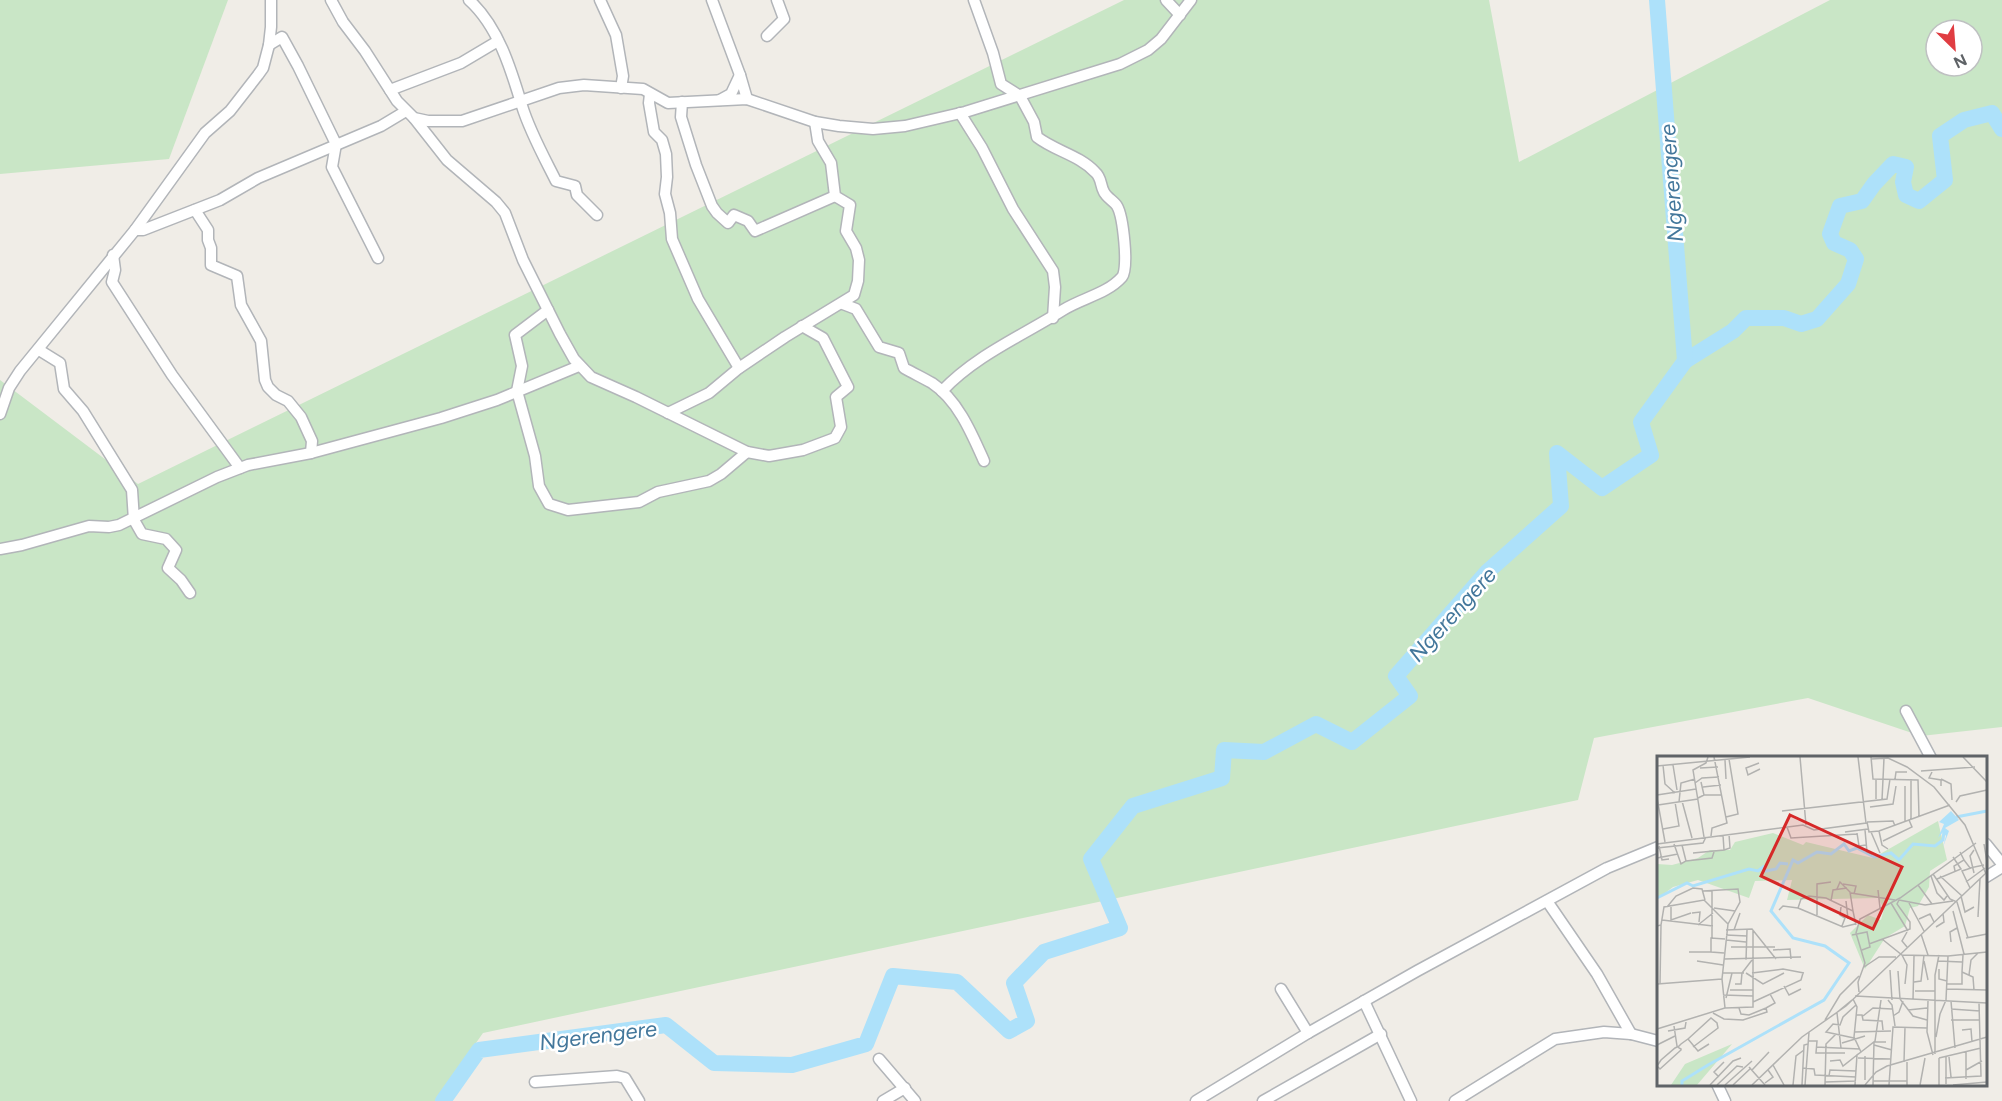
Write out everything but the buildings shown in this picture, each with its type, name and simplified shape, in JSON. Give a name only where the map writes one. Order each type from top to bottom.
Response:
[{"type":"street","points":[[0,414],[9,388],[20,371],[135,230],[205,133],[230,111],[263,68],[272,27],[271,0]]},
{"type":"street","points":[[331,0],[343,22],[390,90],[447,160],[496,202],[505,213],[523,260],[548,310],[579,366],[597,381],[668,412],[747,452],[769,456],[803,450],[830,441],[839,434],[841,422],[836,398],[848,387],[823,338],[802,326]]},
{"type":"street","points":[[469,0],[478,8],[498,41],[544,160],[556,181],[575,186],[577,195],[597,215]]},
{"type":"street","points":[[600,0],[616,35],[623,75],[621,88]]},
{"type":"street","points":[[712,0],[747,99]]},
{"type":"street","points":[[767,36],[784,19],[777,0]]},
{"type":"street","points":[[942,391],[952,380],[984,357],[1063,310],[1113,285],[1123,276],[1126,268],[1118,206],[1104,192],[1101,179],[1082,161],[1049,146],[1037,137],[1034,122],[1020,96],[1001,84],[993,53],[974,0]]},
{"type":"street","points":[[1166,0],[1180,15]]},
{"type":"street","points":[[135,230],[143,230],[220,200],[258,178],[410,114],[440,122],[462,121],[521,99],[559,88],[607,85],[643,89],[668,103],[747,99],[815,122],[873,129],[905,126],[1020,96],[1135,58],[1161,39],[1191,0]]},
{"type":"street","points":[[269,45],[282,37],[298,66],[336,144],[332,167],[378,258]]},
{"type":"street","points":[[390,90],[461,63],[498,41]]},
{"type":"street","points":[[717,102],[731,94],[740,75]]},
{"type":"street","points":[[651,94],[649,103],[654,132],[662,140],[666,154],[668,177],[665,194],[670,213],[672,239],[698,299],[739,368]]},
{"type":"street","points":[[682,102],[681,117],[696,165],[712,206],[728,224],[734,214],[748,221],[755,231],[835,196]]},
{"type":"street","points":[[960,113],[982,148],[1013,209],[1053,271],[1055,287],[1053,318]]},
{"type":"street","points":[[815,122],[818,141],[831,163],[835,196]]},
{"type":"street","points":[[835,196],[850,205],[846,231],[856,248],[859,260],[858,281],[854,295],[856,309],[879,347],[899,353],[904,368],[931,382],[942,391],[963,418],[984,461]]},
{"type":"street","points":[[195,210],[208,230],[211,265],[237,276],[241,305],[261,340],[265,380],[268,387],[276,395],[288,401],[301,417],[312,441],[311,453]]},
{"type":"street","points":[[113,255],[115,270],[112,282],[172,375],[240,468]]},
{"type":"street","points":[[668,412],[709,393],[739,368],[854,295]]},
{"type":"street","points":[[843,304],[856,309]]},
{"type":"street","points":[[548,310],[515,335],[522,366],[517,391],[535,456],[539,486],[549,504],[555,508],[568,510],[639,502],[658,492],[702,483],[721,474],[747,452]]},
{"type":"street","points":[[39,350],[60,363],[64,389],[83,411],[132,489],[134,520],[142,534],[166,539],[176,550],[168,568],[181,580],[190,593]]},
{"type":"street","points":[[0,549],[89,526],[109,527],[134,520],[217,477],[240,468],[271,459],[311,453],[441,418],[579,366]]},
{"type":"street","points":[[1906,711],[1930,756]]},
{"type":"street","points":[[1987,845],[2002,866],[1987,877]]},
{"type":"street","points":[[1196,1101],[1364,1001],[1607,868],[1657,848]]},
{"type":"street","points":[[1547,901],[1597,974],[1631,1034]]},
{"type":"street","points":[[1281,989],[1308,1033]]},
{"type":"street","points":[[1364,1001],[1411,1101]]},
{"type":"street","points":[[1455,1101],[1555,1039],[1604,1032],[1631,1034],[1657,1040]]},
{"type":"street","points":[[1263,1101],[1381,1034]]},
{"type":"street","points":[[879,1059],[915,1101]]},
{"type":"street","points":[[535,1082],[617,1076],[625,1078],[639,1101]]},
{"type":"street","points":[[1718,1086],[1725,1101]]},
{"type":"street","points":[[883,1101],[904,1088]]},
{"type":"green space","points":[[0,0],[228,0],[169,159],[0,174]]},
{"type":"green space","points":[[1124,0],[1489,0],[1519,162],[1830,0],[2002,0],[2002,727],[1921,736],[1808,698],[1594,738],[1578,800],[483,1033],[435,1101],[0,1101],[0,380],[138,484]]},
{"type":"waterway","name":"Ngerengere","points":[[443,1101],[479,1050],[666,1025],[714,1063],[792,1065],[866,1044],[893,976],[957,982],[1009,1031],[1027,1021],[1014,983],[1044,952],[1120,928],[1091,859],[1133,806],[1222,778],[1224,750],[1264,752],[1316,724],[1352,742],[1410,696],[1396,676],[1487,572],[1561,506],[1557,453],[1602,488],[1651,455],[1641,422],[1685,361],[1657,0]]},
{"type":"waterway","points":[[1685,361],[1733,331],[1746,318],[1784,318],[1801,324],[1817,319],[1848,284],[1856,259],[1850,250],[1834,243],[1830,234],[1840,206],[1862,201],[1893,164],[1906,167],[1903,182],[1906,195],[1919,201],[1945,180],[1940,136],[1964,120],[1992,113],[2002,129]]}]
